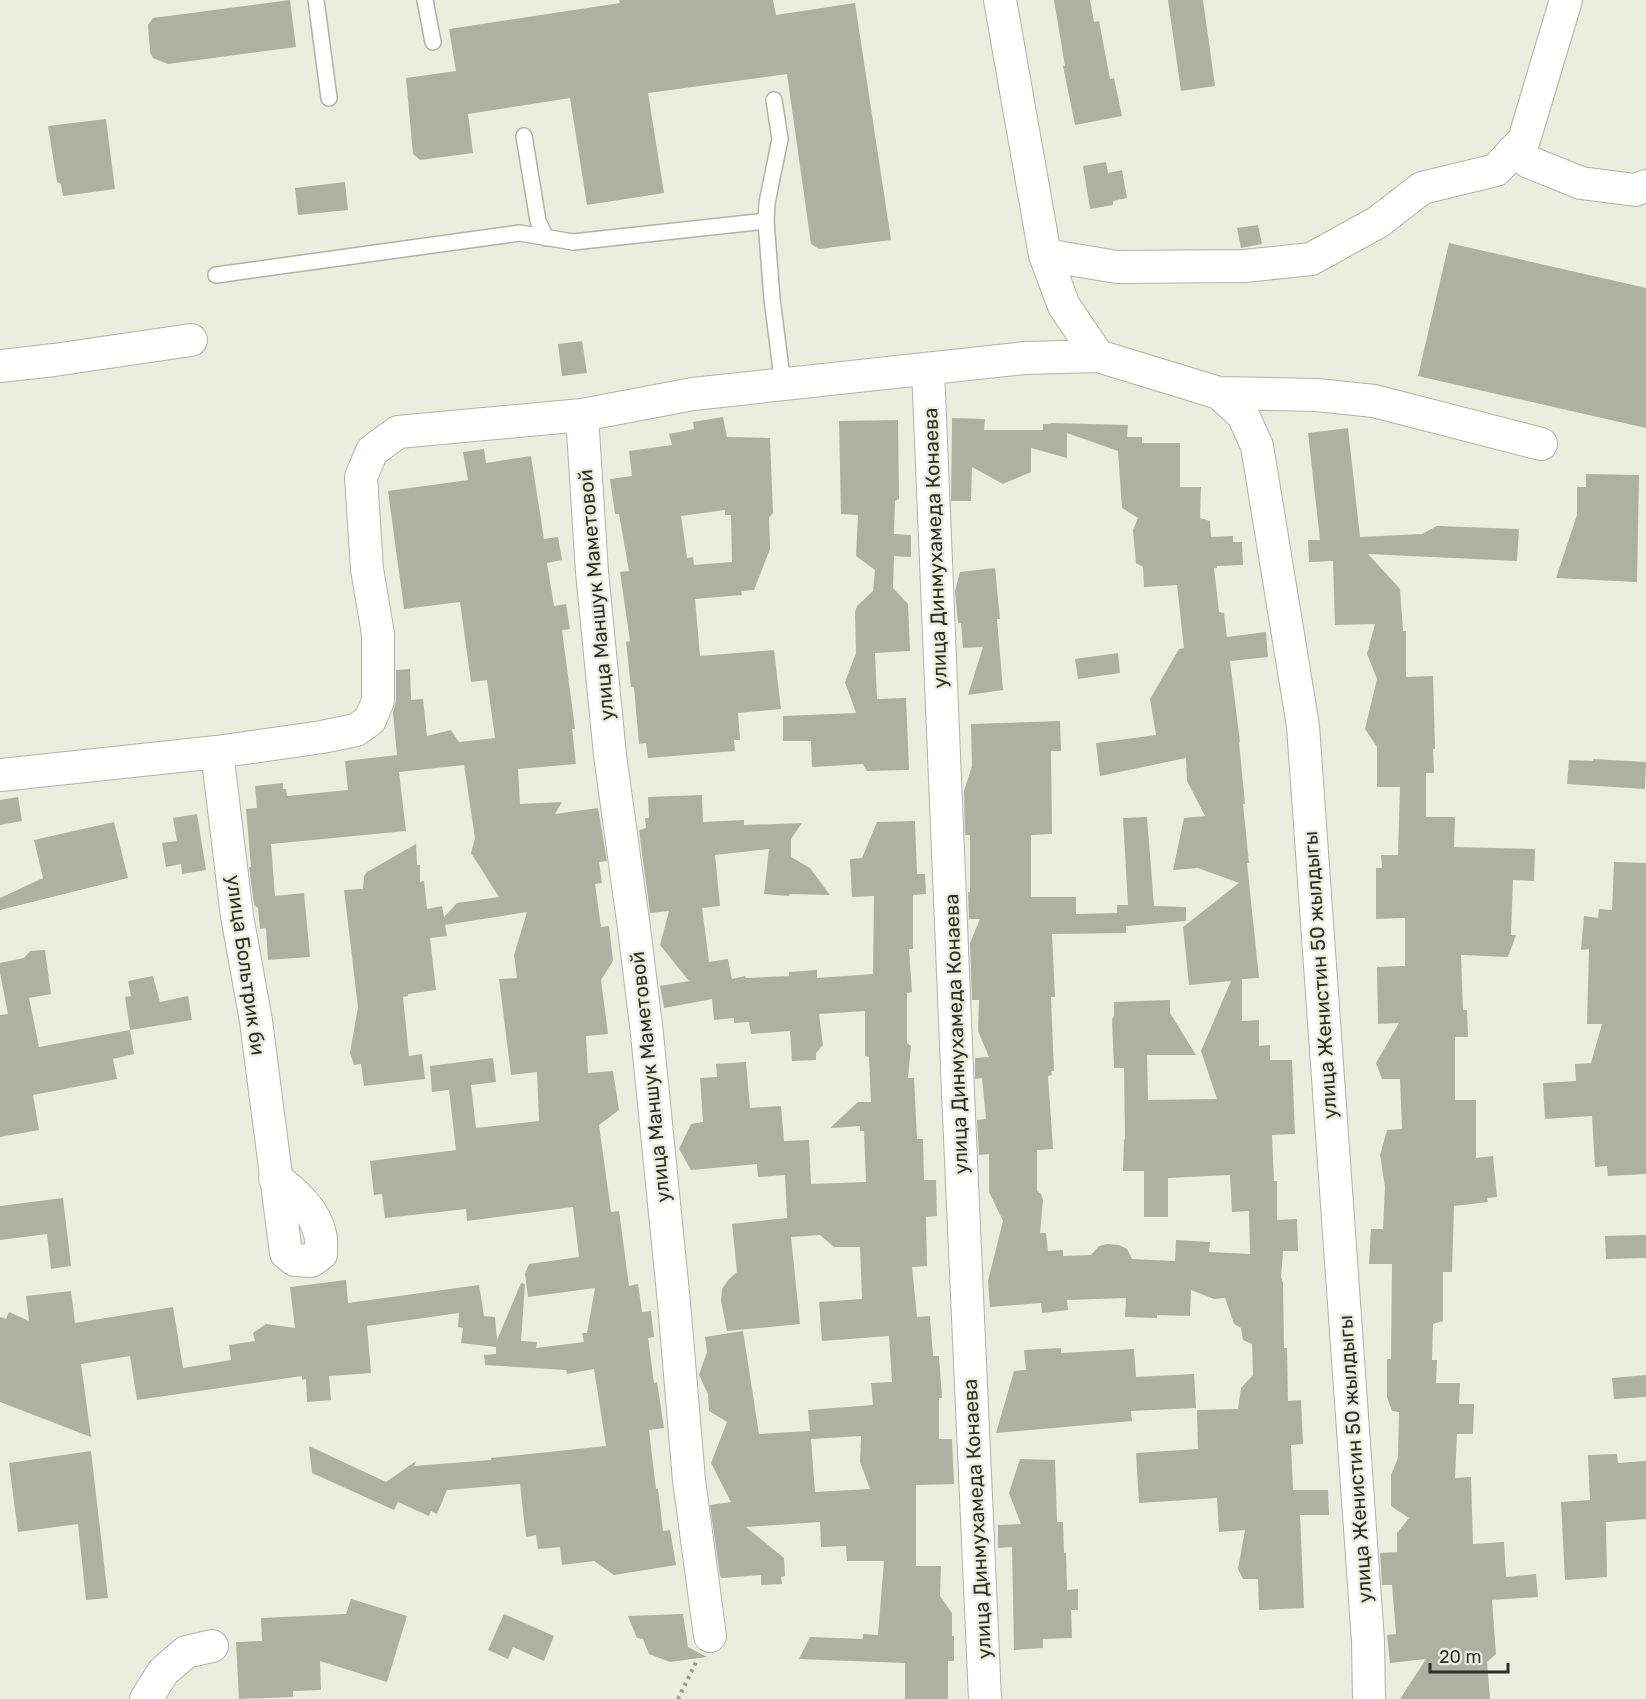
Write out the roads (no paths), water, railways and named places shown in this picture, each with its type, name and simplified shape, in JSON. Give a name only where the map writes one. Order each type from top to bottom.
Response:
[{"type":"street","points":[[1000,0],[1045,255],[1064,306],[1098,356]]},
{"type":"street","points":[[1045,255],[1117,267],[1244,266],[1311,260],[1378,222],[1422,188],[1496,170],[1524,140],[1566,0]]},
{"type":"street","points":[[1513,152],[1529,162],[1581,183],[1635,190],[1646,186]]},
{"type":"street","points":[[0,366],[192,340]]},
{"type":"street","name":"улица Женистин 50 жылдыгы","points":[[582,415],[693,394],[1025,358],[1098,356],[1219,393],[1243,415],[1257,446],[1303,726],[1367,1629],[1369,1699]]},
{"type":"street","name":"улица Динмухамеда Конаева","points":[[928,369],[985,1699]]},
{"type":"street","points":[[1219,393],[1317,395],[1374,401],[1541,444]]},
{"type":"street","points":[[0,775],[217,752],[356,730],[370,720],[378,700],[378,634],[367,569],[361,477],[372,451],[398,432],[582,415]]},
{"type":"street","name":"улица Маншук Маметовой","points":[[582,415],[592,572],[609,744],[647,1034],[689,1480],[710,1636]]},
{"type":"street","name":"улица Больтрик би","points":[[217,752],[237,916],[256,1022],[275,1178]]},
{"type":"street","points":[[146,1699],[163,1672],[186,1652],[212,1646]]},
{"type":"lane","points":[[315,0],[329,98]]},
{"type":"lane","points":[[425,0],[433,42]]},
{"type":"lane","points":[[774,100],[780,139],[767,203],[766,221],[772,299],[783,385]]},
{"type":"lane","points":[[524,136],[538,221],[546,238]]},
{"type":"lane","points":[[216,274],[520,233],[573,242],[766,221]]}]
